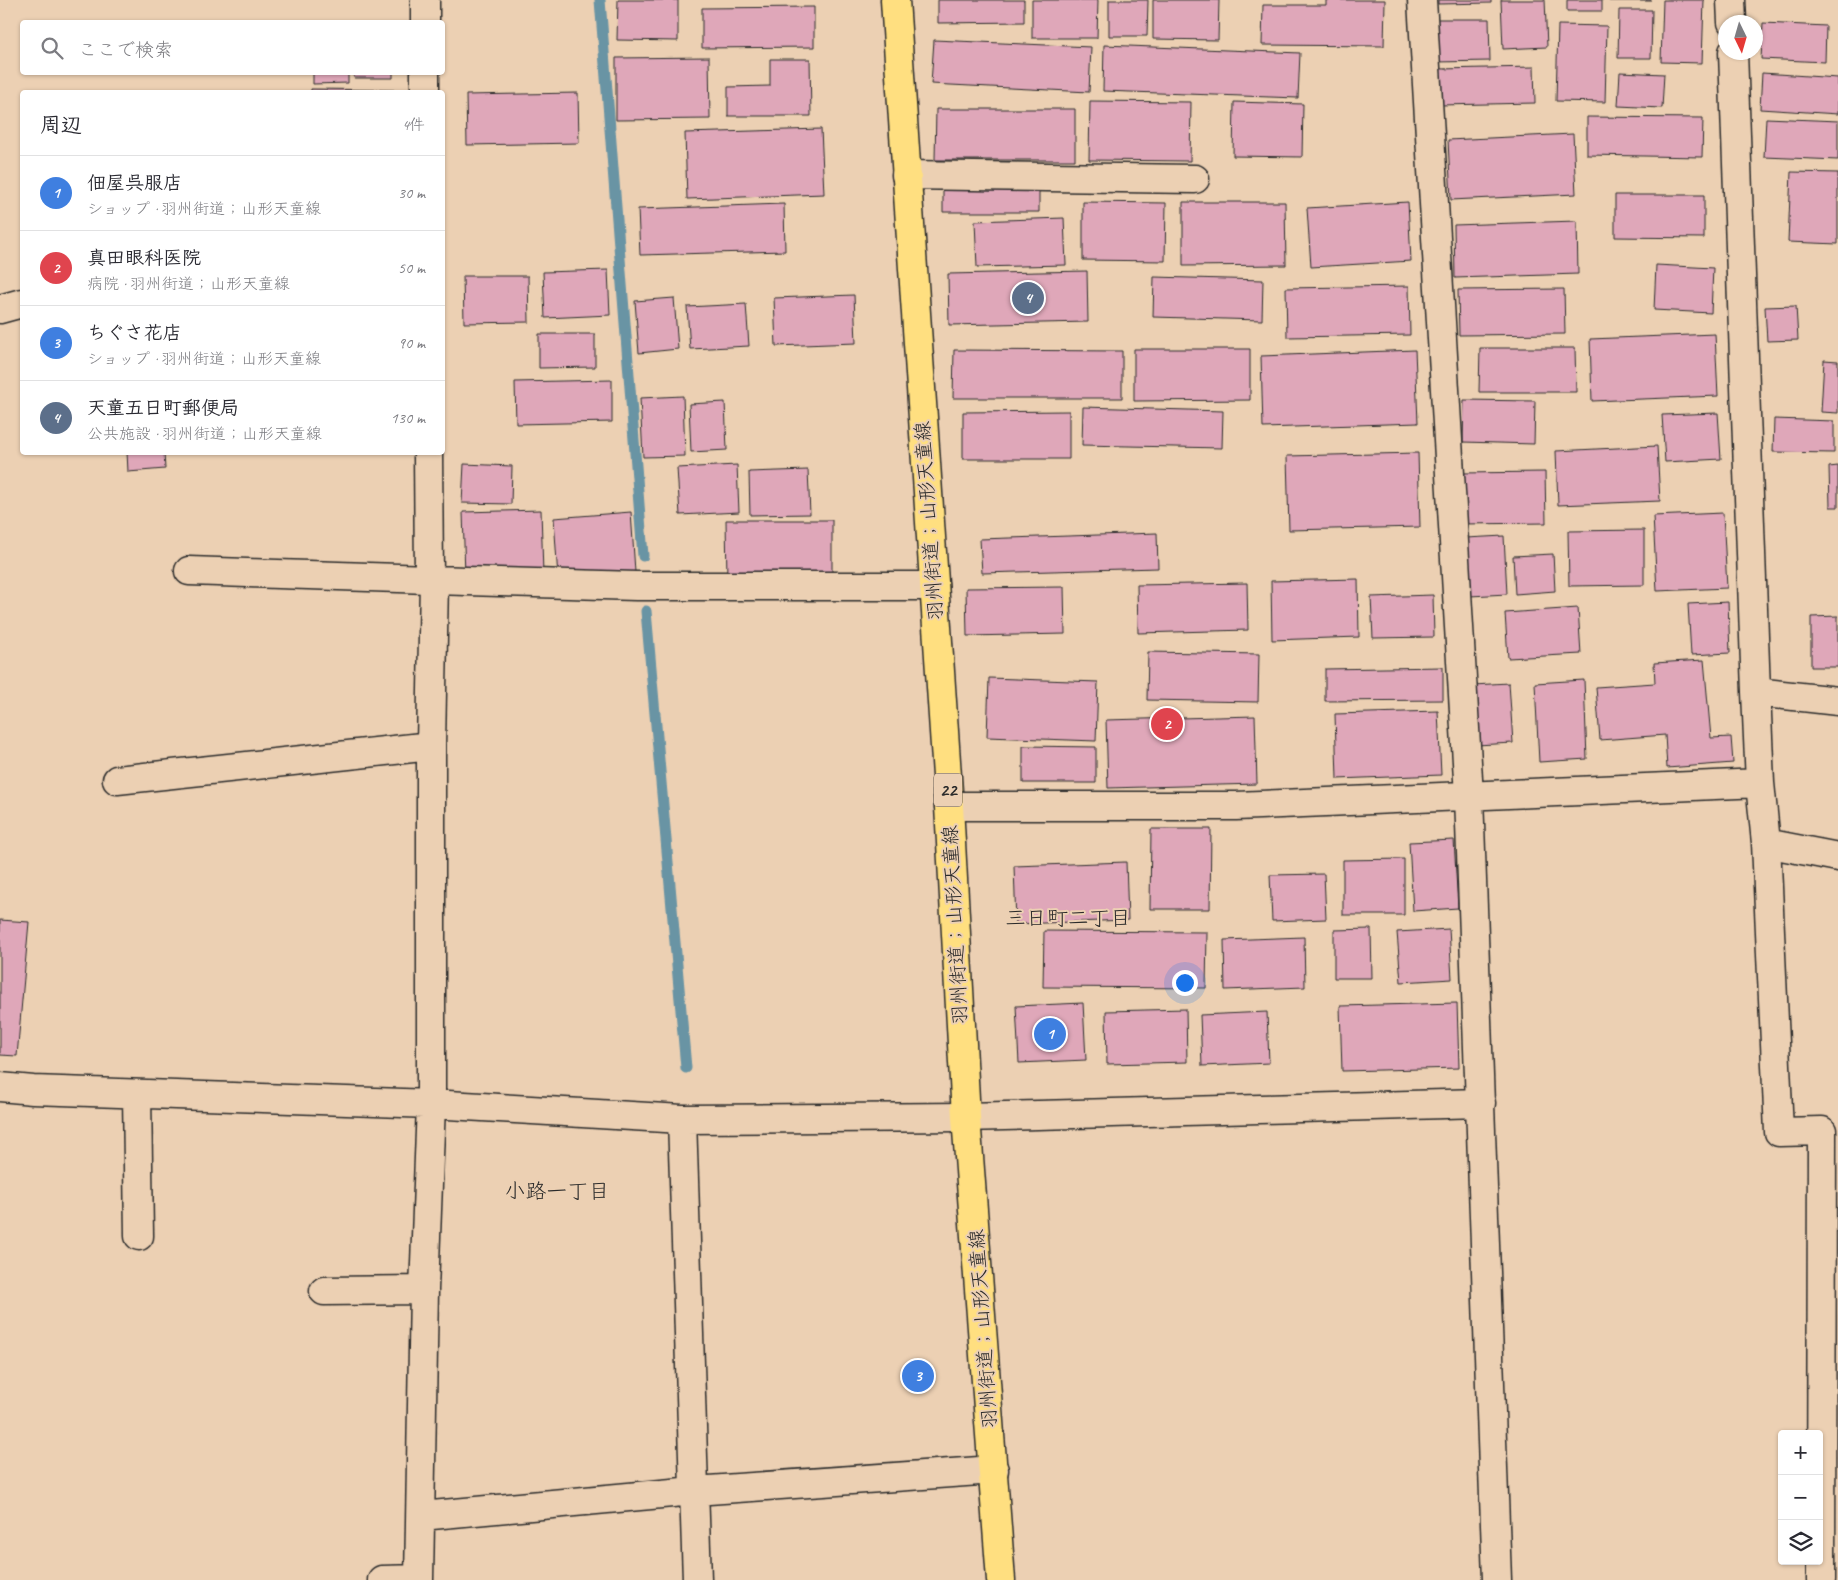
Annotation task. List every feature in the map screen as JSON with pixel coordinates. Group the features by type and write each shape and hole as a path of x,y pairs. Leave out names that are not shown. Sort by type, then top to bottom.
{"main road":[{"name":"羽州街道；山形天童線","path":"895,0 949,806 966,1117 994,1470 1000,1580"}],"street":[{"path":"425,0 425,20"},
{"path":"1422,0 1469,796 1497,1580"},
{"path":"1731,0 1732,15"},
{"path":"1733,60 1756,692 1760,783 1766,843 1779,1132 1830,1131 1830,1439 1821,1580"},
{"path":"425,75 425,90"},
{"path":"906,175 1195,179"},
{"path":"0,309 20,304"},
{"path":"382,1580 419,1580 424,1290 430,1104 432,580 428,455"},
{"path":"189,571 636,586 934,586"},
{"path":"1756,692 1838,701"},
{"path":"117,780 431,746"},
{"path":"949,806 1236,806 1760,783"},
{"path":"1766,843 1838,857"},
{"path":"0,1086 33,1090 430,1104 682,1118 966,1117 1481,1103"},
{"path":"137,1094 139,1236"},
{"path":"682,1118 697,1580"},
{"path":"324,1291 424,1290"},
{"path":"421,1516 694,1491 994,1470"}],"building":[{"path":"618,0 678,0 678,41 617,40"},
{"path":"938,0 1024,0 1024,22 938,23"},
{"path":"1032,0 1098,0 1097,38 1032,38"},
{"path":"1109,0 1148,0 1147,36 1109,36"},
{"path":"1153,0 1219,0 1218,40 1153,39"},
{"path":"1326,0 1385,0 1384,46 1262,45 1263,5 1326,5"},
{"path":"1438,0 1491,0 1491,3 1438,4"},
{"path":"1501,0 1545,0 1547,47 1503,49"},
{"path":"1567,0 1602,0 1602,11 1567,11"},
{"path":"1651,0 1651,1 1609,1"},
{"path":"1663,0 1704,0 1702,63 1661,62"},
{"path":"814,7 814,47 702,48 702,8"},
{"path":"1619,10 1652,10 1651,58 1618,58"},
{"path":"1436,19 1489,19 1490,61 1436,62"},
{"path":"1763,23 1826,26 1825,62 1763,59"},
{"path":"1558,25 1607,26 1605,102 1556,101"},
{"path":"934,40 1091,47 1089,92 931,84"},
{"path":"1104,45 1300,53 1298,98 1103,91"},
{"path":"709,57 710,119 616,120 616,58"},
{"path":"770,59 810,59 811,116 728,116 728,87 770,86"},
{"path":"1534,67 1535,103 1440,105 1440,69"},
{"path":"1620,72 1664,74 1662,108 1618,106"},
{"path":"1762,73 1838,78 1838,114 1760,109"},
{"path":"313,75 348,75 348,83 313,84"},
{"path":"354,75 393,75 393,78 354,78"},
{"path":"311,89 394,90 311,90"},
{"path":"578,93 579,143 467,145 466,95"},
{"path":"1090,101 1191,102 1190,161 1089,160"},
{"path":"1234,102 1303,104 1302,157 1233,156"},
{"path":"936,109 1075,109 1075,160 935,160"},
{"path":"1587,117 1703,118 1702,157 1587,155"},
{"path":"1766,118 1838,121 1838,160 1764,157"},
{"path":"821,129 824,194 687,199 685,133"},
{"path":"1573,134 1576,194 1451,200 1448,140"},
{"path":"1791,172 1838,173 1838,244 1788,242"},
{"path":"943,185 1039,185 1039,212 943,212"},
{"path":"1615,195 1704,195 1704,238 1615,237"},
{"path":"1083,202 1166,203 1165,261 1083,260"},
{"path":"1183,202 1285,202 1286,265 1183,266"},
{"path":"1408,202 1411,261 1311,267 1307,208"},
{"path":"784,204 785,251 640,255 638,209"},
{"path":"1064,218 1066,265 977,267 975,221"},
{"path":"1577,221 1578,274 1455,278 1454,225"},
{"path":"1656,265 1713,268 1711,313 1654,310"},
{"path":"608,270 610,315 545,318 543,272"},
{"path":"1087,271 1088,322 949,325 948,274"},
{"path":"463,276 528,276 529,322 464,323"},
{"path":"1154,277 1263,280 1262,320 1153,317"},
{"path":"1409,286 1410,335 1287,337 1286,288"},
{"path":"1564,289 1565,334 1459,335 1458,290"},
{"path":"854,295 856,343 776,346 774,298"},
{"path":"674,298 678,349 639,353 635,301"},
{"path":"746,304 749,346 690,349 687,307"},
{"path":"1796,306 1798,340 1767,341 1765,307"},
{"path":"539,334 595,334 595,367 539,368"},
{"path":"1715,334 1718,396 1592,401 1590,339"},
{"path":"1480,348 1575,348 1576,392 1479,392"},
{"path":"1134,349 1250,349 1250,400 1134,401"},
{"path":"954,350 1122,351 1122,398 953,398"},
{"path":"1415,350 1418,423 1263,428 1261,356"},
{"path":"1824,360 1838,361 1838,413 1821,412"},
{"path":"612,380 612,422 516,424 515,382"},
{"path":"683,396 685,456 643,457 640,398"},
{"path":"1464,400 1535,401 1534,444 1463,442"},
{"path":"725,402 727,450 691,452 689,404"},
{"path":"1083,407 1223,411 1222,448 1082,445"},
{"path":"1069,411 1069,459 963,459 963,412"},
{"path":"1718,413 1721,459 1665,462 1662,415"},
{"path":"1774,419 1834,421 1834,453 1773,452"},
{"path":"1657,446 1660,501 1558,505 1556,451"},
{"path":"1418,453 1420,527 1289,530 1287,456"},
{"path":"127,455 164,455 165,469 128,472"},
{"path":"464,464 512,466 511,504 462,503"},
{"path":"737,465 739,512 680,515 677,468"},
{"path":"1838,466 1838,507 1830,507 1829,467"},
{"path":"808,470 810,514 750,515 749,472"},
{"path":"1545,472 1546,523 1462,524 1462,473"},
{"path":"541,510 543,574 465,576 463,512"},
{"path":"631,512 635,572 558,578 554,518"},
{"path":"1723,513 1727,588 1657,591 1653,516"},
{"path":"726,520 832,520 832,577 727,578"},
{"path":"1644,530 1644,585 1569,586 1568,531"},
{"path":"1157,533 1158,568 982,573 980,539"},
{"path":"1504,536 1507,594 1470,596 1466,538"},
{"path":"1553,554 1555,591 1515,594 1513,556"},
{"path":"1358,579 1359,637 1272,640 1271,581"},
{"path":"1247,583 1248,630 1138,633 1137,585"},
{"path":"1064,587 1065,634 967,636 966,588"},
{"path":"1433,595 1434,637 1373,638 1371,597"},
{"path":"1728,602 1730,653 1691,655 1688,604"},
{"path":"1578,608 1581,654 1508,658 1505,613"},
{"path":"1838,616 1838,667 1811,667 1811,617"},
{"path":"1148,652 1259,654 1258,702 1147,700"},
{"path":"1704,660 1711,738 1731,737 1733,763 1667,768 1665,735 1600,740 1596,687 1655,683 1654,663"},
{"path":"1443,667 1443,700 1325,701 1325,669"},
{"path":"989,678 1098,682 1096,741 987,737"},
{"path":"1584,680 1587,759 1539,762 1535,683"},
{"path":"1509,683 1513,743 1476,745 1473,685"},
{"path":"1438,711 1441,775 1337,779 1335,714"},
{"path":"1255,716 1257,784 1108,788 1106,720"},
{"path":"1023,746 1096,747 1096,783 1023,783"},
{"path":"1151,829 1211,829 1210,909 1150,909"},
{"path":"1454,840 1458,908 1413,911 1409,842"},
{"path":"1404,859 1404,915 1343,915 1343,860"},
{"path":"1126,862 1128,920 1016,924 1014,866"},
{"path":"1324,874 1326,919 1272,921 1270,875"},
{"path":"0,920 29,922 17,1056 0,1055"},
{"path":"1371,929 1372,978 1334,978 1334,930"},
{"path":"1449,929 1452,979 1401,982 1397,932"},
{"path":"1044,931 1207,932 1206,988 1043,987"},
{"path":"1304,937 1305,987 1225,990 1224,940"},
{"path":"1083,1003 1086,1060 1019,1063 1016,1006"},
{"path":"1457,1003 1459,1068 1342,1071 1340,1006"},
{"path":"1186,1009 1187,1062 1107,1064 1106,1011"},
{"path":"1267,1012 1269,1063 1202,1066 1200,1015"}],"waterway":[{"path":"600,0 643,556"},
{"path":"646,611 686,1068"}],"place":[{"name":"天童五日町郵便局","path":"1028,298"},
{"name":"真田眼科医院","path":"1167,724"},
{"name":"佃屋呉服店","path":"1050,1034"},
{"name":"ちぐさ花店","path":"918,1376"}],"district":[{"name":"三日町二丁目","path":"1068,918"},
{"name":"小路一丁目","path":"557,1191"}]}
